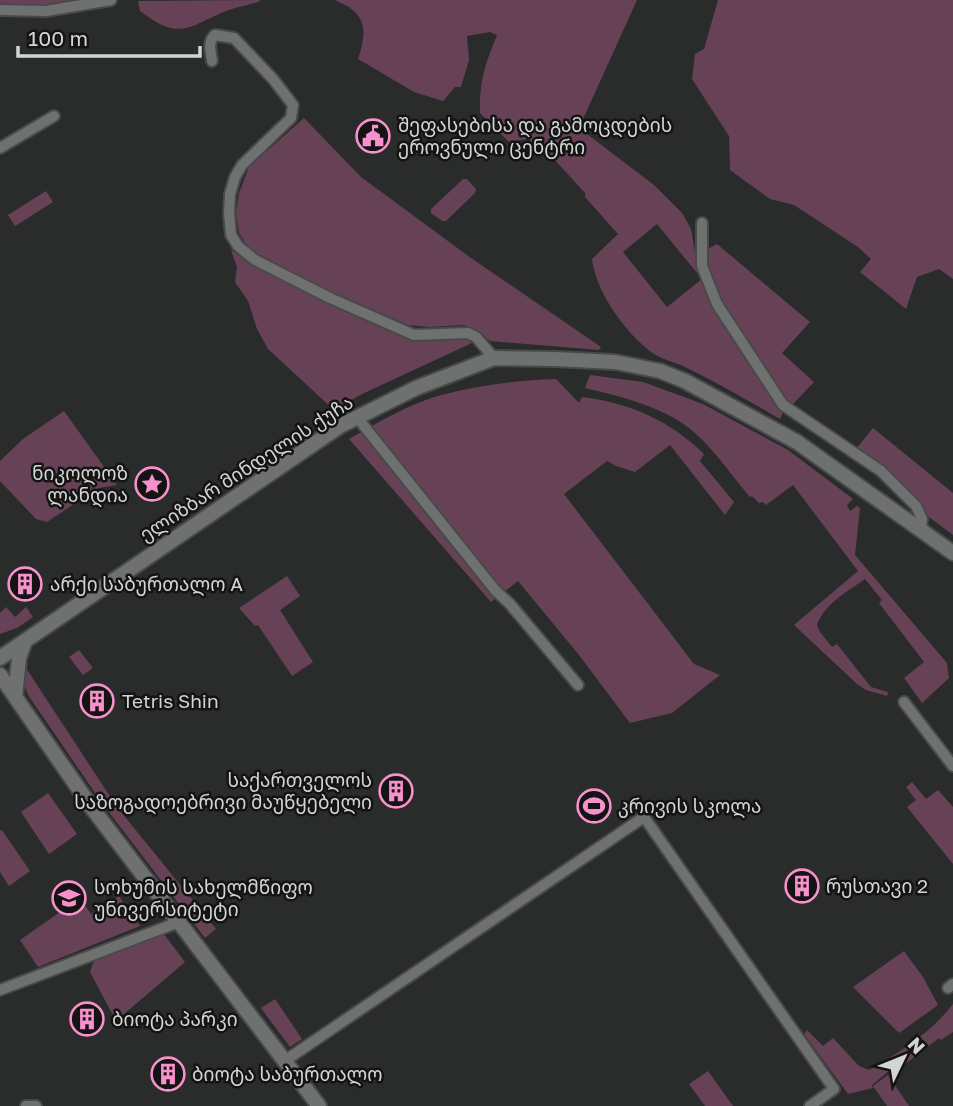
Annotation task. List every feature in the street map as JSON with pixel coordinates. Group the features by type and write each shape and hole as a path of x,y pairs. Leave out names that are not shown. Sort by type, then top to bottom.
{"street":[{"path":"0,10 46,11 111,0"},
{"path":"212,61 212,38 215,35 234,37 293,105 291,118 242,165 236,177 230,194 229,213 231,234 238,246 255,260 330,299 414,334 468,333 476,337 494,358"},
{"path":"0,148 54,116"},
{"path":"702,223 702,266 717,304 783,405 881,471 916,506 922,519 921,530"},
{"name":"ელიზბარ მინდელის ქუჩა","path":"0,658 356,416 416,388 494,358 615,362 660,371 685,381 797,442 953,553"},
{"path":"356,416 495,590 578,685"},
{"path":"15,697 19,658 25,640"},
{"name":"ელიზბარ მინდელის ქუჩა","path":"0,644 25,640"},
{"path":"0,675 74,783 319,1106"},
{"path":"904,702 953,766"},
{"path":"286,1060 644,817 834,1089 826,1101 810,1106"},
{"path":"0,990 179,922"},
{"path":"26,1106 36,1106"}],"shaded area":[{"path":"0,0 92,0 16,8 0,7"},
{"path":"261,0 220,13 188,28 178,29 155,21 140,11 138,1"},
{"path":"335,0 637,0 579,128 654,185 682,213 691,229 698,269 714,306 783,412 780,419 697,373 655,354 631,333 613,310 599,284 592,259 618,234 553,158 528,139 509,142 480,113 484,73 497,35 490,32 467,36 469,60 461,87 455,87 443,101 414,92 358,59 363,38 360,19 356,13","holes":["657,224 702,279 667,307 623,252"]},
{"path":"718,0 953,0 953,279 939,269 917,277 906,309 860,272 871,259 858,247 794,205 770,199 730,170 729,136 692,79 695,54 704,49"},
{"path":"304,118 361,177 471,258 601,347 599,350 490,341 475,329 464,325 409,325 332,293 249,249 239,233 236,212 239,193 249,167"},
{"path":"463,179 467,179 476,189 475,193 446,221 442,221 431,213 431,209"},
{"path":"46,191 53,202 15,226 8,215"},
{"path":"717,244 810,322 782,353 814,382 791,406 719,302 705,265 708,249"},
{"path":"231,250 306,292 414,341 454,337 465,338 472,343 362,394 334,410 268,349 257,329 248,301 235,282 237,267"},
{"path":"590,375 643,382 703,404 788,450 853,499 847,505 850,511 857,506 860,508 855,555 947,663 949,678 922,703 904,678 924,662 879,603 882,600 865,579 831,604 817,625 832,647 837,644 871,687 888,692 887,696 866,690 857,684 794,625 858,571 793,485 766,505 759,503 750,497 715,454 685,425 642,404 585,388"},
{"path":"556,379 579,403 582,397 616,404 648,415 677,432 704,454 700,461 734,502 725,515 670,445 635,472 607,461 564,494 694,664 720,675 672,713 630,723 518,581 491,602 349,439 404,409 438,396 496,384"},
{"path":"64,411 117,485 98,488 47,522 36,519 0,481 0,461 23,439"},
{"path":"873,428 953,493 953,535 929,517 916,498 856,449"},
{"path":"287,576 300,596 280,610 313,662 292,676 258,625 255,626 239,608"},
{"path":"6,607 15,617 26,607 33,617 17,628 0,634 0,613"},
{"path":"79,650 93,668 83,675 69,657"},
{"path":"24,665 117,807 216,929 205,938 102,803 28,695 23,681"},
{"path":"912,782 926,799 938,790 953,807 953,864 907,807 916,800 906,787"},
{"path":"48,793 77,834 49,854 21,812"},
{"path":"2,830 30,871 9,886 0,872"},
{"path":"119,896 140,926 38,967 20,940 80,898 91,914"},
{"path":"163,933 185,962 116,1021 90,972 94,960"},
{"path":"904,951 923,977 938,1005 899,1033 853,987"},
{"path":"275,999 302,1039 290,1047 261,1008"},
{"path":"953,1004 953,1032 941,1040 939,1038 891,1075 889,1071 872,1085 873,1088 848,1094 804,1034 807,1030 823,1046 833,1038 859,1066 869,1070 925,1033"},
{"path":"708,1071 733,1106 705,1106 689,1084"},
{"path":"888,1075 909,1106 887,1106 873,1086"}],"place":[{"name":"შეფასებისა და გამოცდების ეროვნული ცენტრი","path":"373,136"},
{"name":"ნიკოლოზ ლანდია","path":"152,484"},
{"name":"არქი საბურთალო A","path":"25,584"},
{"name":"Tetris Shin","path":"97,701"},
{"name":"საქართველოს საზოგადოებრივი მაუწყებელი","path":"396,791"},
{"name":"კრივის სკოლა","path":"594,806"},
{"name":"რუსთავი 2","path":"802,886"},
{"name":"სოხუმის სახელმწიფო უნივერსიტეტი","path":"69,898"},
{"name":"ბიოტა პარკი","path":"87,1019"},
{"name":"ბიოტა საბურთალო","path":"168,1074"}]}
